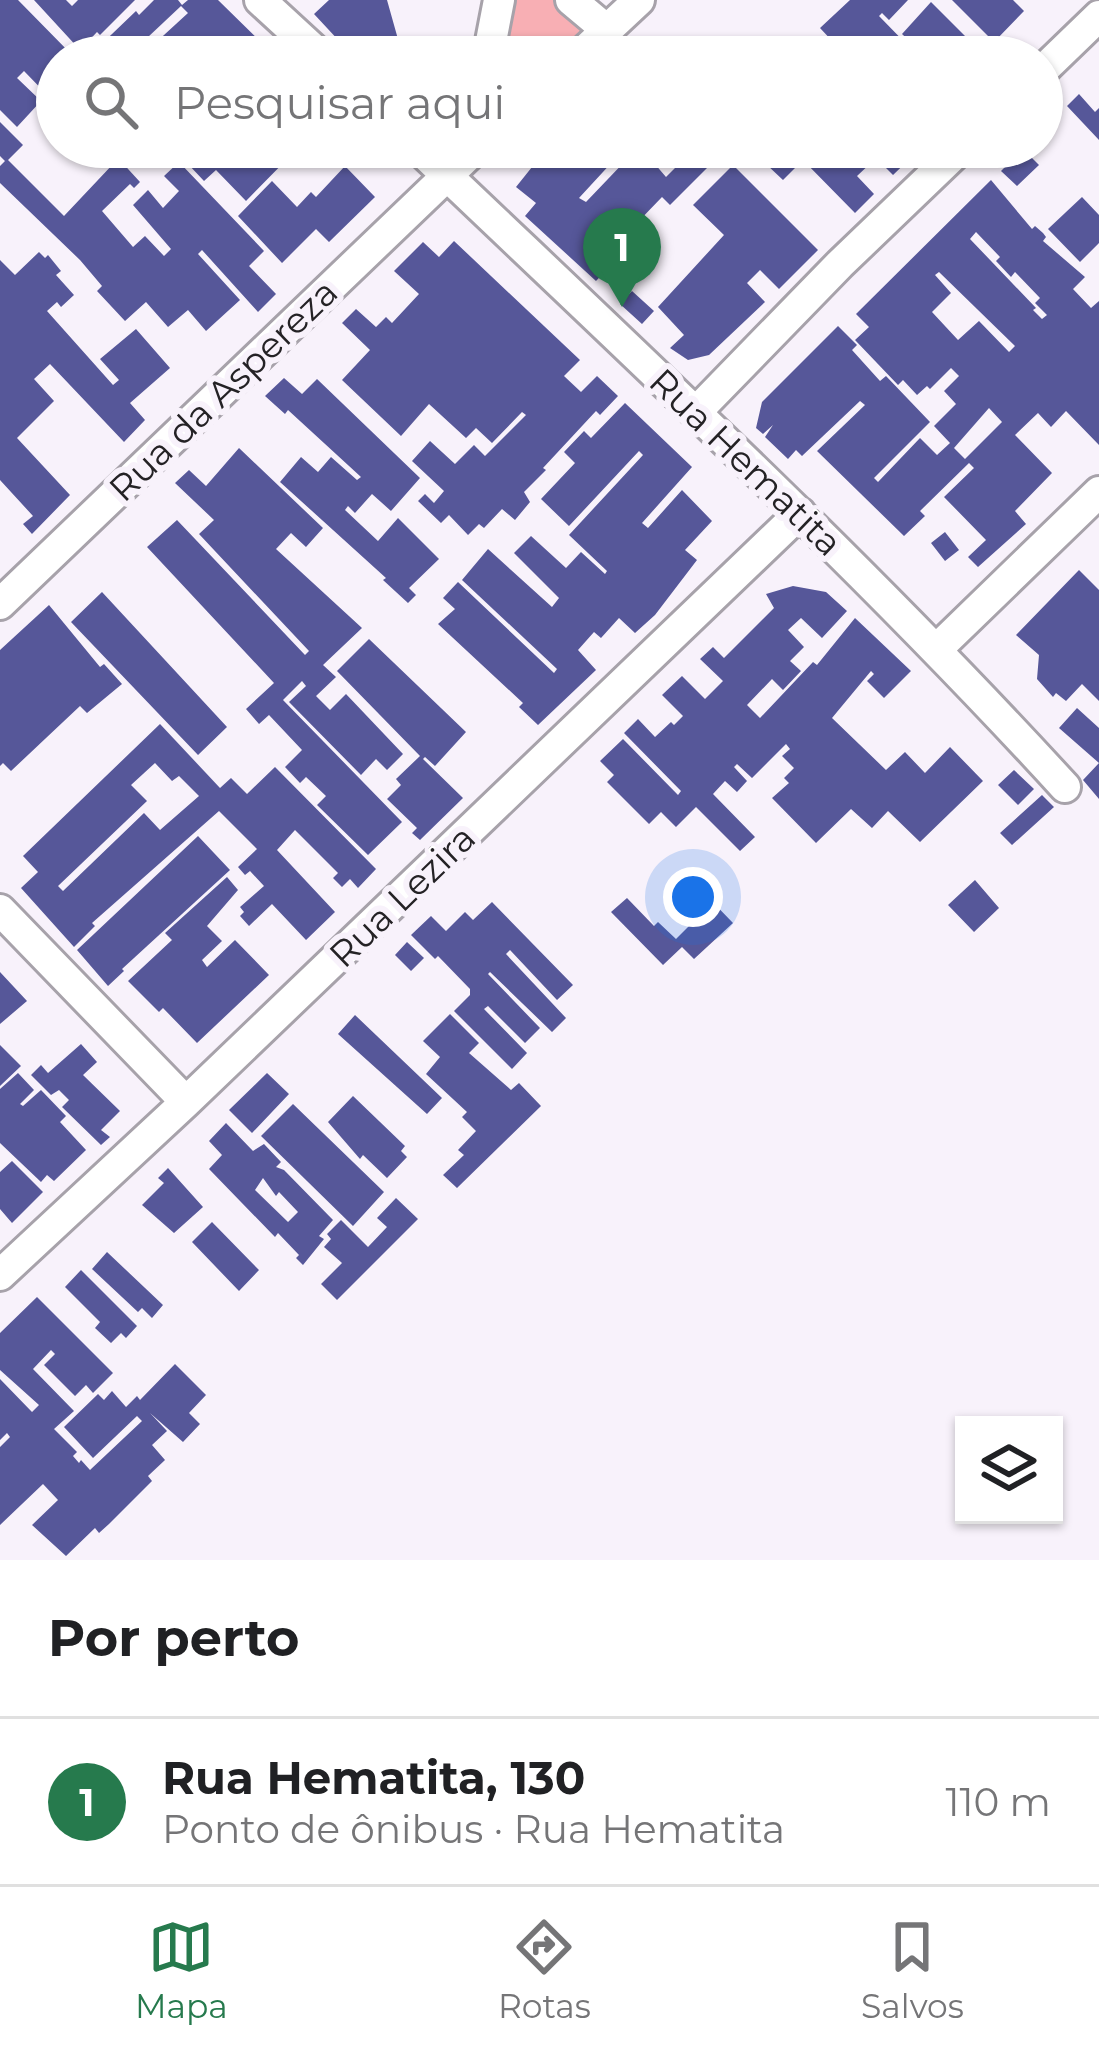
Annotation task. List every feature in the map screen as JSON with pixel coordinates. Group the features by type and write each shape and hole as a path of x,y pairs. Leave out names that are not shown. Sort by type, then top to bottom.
{"street":[{"path":"260,0 299,36"},
{"path":"492,36 499,0"},
{"path":"571,0 608,31"},
{"path":"602,36 639,0"},
{"path":"1063,51 1099,16"},
{"name":"Rua Hematita","path":"439,168 697,411 937,649 1065,787"},
{"name":"Rua da Aspereza","path":"0,604 454,168"},
{"path":"697,411 940,168"},
{"path":"937,649 1099,492"},
{"name":"Rua Lezira","path":"0,1275 800,513"},
{"path":"0,910 186,1102"}],"shaded area":[{"path":"500,0 571,0 608,31 602,36 494,36"}],"building":[{"path":"0,0 18,0 53,36 36,36 36,83 24,71 17,78 36,96 36,106 17,127 0,110"},
{"path":"34,0 66,0 72,6 78,0 135,0 100,35 67,36"},
{"path":"154,0 178,0 182,5 188,0 218,0 255,36 163,36 188,13 181,6 149,36 110,36 136,11 139,15"},
{"path":"329,0 387,0 397,36 334,36 314,14"},
{"path":"850,0 908,0 889,20 882,13 879,16 899,36 827,36 820,28"},
{"path":"952,0 1013,0 1024,11 1000,36 988,36"},
{"path":"931,2 965,36 904,36"},
{"path":"1079,94 1095,112 1099,108 1099,140 1067,106"},
{"path":"0,122 23,145 8,160 64,216 109,168 127,168 140,182 134,188 130,184 102,211 133,247 145,236 164,256 171,249 133,205 148,190 163,208 179,191 164,176 173,168 185,168 264,251 249,266 276,294 258,312 202,250 198,254 240,300 206,331 188,310 168,327 146,302 125,321 97,291 102,286 80,260 0,183 0,166 5,161 0,156"},
{"path":"192,168 278,168 246,201 216,170 204,181"},
{"path":"347,168 375,197 329,242 316,229 282,263 238,216 272,181 297,207 311,192 316,197"},
{"path":"531,168 607,168 579,198 586,202 618,168 658,168 666,177 675,168 707,168 670,205 662,197 635,225 643,232 596,281 525,216 536,203 516,187"},
{"path":"730,168 736,168 818,250 779,289 760,270 747,283 765,302 709,355 688,360 670,348 684,335 658,307 724,235 693,205"},
{"path":"770,168 795,168 783,180"},
{"path":"811,168 866,168 857,176 874,194 855,213"},
{"path":"1004,168 1036,168 1017,186 1001,171"},
{"path":"991,180 1032,229 1035,226 1043,233 1043,241 1085,277 1073,289 1091,308 1099,301 1099,445 1066,411 1051,427 1038,413 1015,435 1052,473 1015,511 1026,524 978,567 968,557 986,540 944,497 974,468 969,463 920,511 925,516 904,536 817,451 865,405 860,401 802,456 796,450 788,459 765,437 773,425 763,434 756,428 762,402 838,326 880,381 886,376 930,422 874,478 878,482 920,438 937,455 950,443 934,426 956,404 944,391 959,376 951,368 917,395 903,380 898,385 855,340 869,327 856,314","holes":["976,232 1011,277 1015,272 1040,298 1035,303 1047,315 1042,319 970,239","939,272 1015,346 1009,352 979,321 958,340 932,312 951,293 935,275","989,408 1002,422 965,459 954,448"]},
{"path":"1082,197 1099,215 1099,243 1080,262 1048,229"},
{"path":"454,241 580,360 564,376 581,392 597,376 618,396 600,415 596,411 543,468 546,470 524,492 530,502 515,520 502,509 484,528 479,524 468,535 449,515 441,523 418,501 425,494 434,503 444,491 412,461 430,441 455,464 474,445 485,456 526,415 522,412 492,443 476,428 466,438 429,404 401,436 342,380 370,350 342,323 356,309 376,327 386,317 392,323 419,294 394,271 423,242 439,257"},
{"path":"39,252 45,258 48,255 61,271 56,275 74,295 61,307 57,302 47,311 113,385 119,380 100,359 136,329 170,368 130,403 145,420 124,442 50,364 34,379 54,401 17,438 70,495 32,534 23,524 33,516 0,480 0,260 15,275"},
{"path":"632,291 654,311 642,324 620,304"},
{"path":"284,378 302,394 317,379 420,478 391,511 372,494 355,513 348,506 345,510 378,541 398,518 439,559 409,588 416,595 408,603 280,482 301,457 318,472 331,457 357,480 361,477 288,410 285,414 265,396"},
{"path":"625,403 692,467 642,523 648,528 682,490 712,521 685,550 697,560 655,615 635,633 619,618 601,638 594,632 578,650 596,670 538,725 519,707 523,703 438,624 455,609 443,598 458,582 554,673 557,669 462,580 488,549 552,607 559,598 514,553 531,536 566,568 581,552 605,574 569,535 643,455 639,451 569,526 541,499 575,463 564,452 584,431 591,438"},
{"path":"239,448 323,528 306,547 291,533 276,549 362,628 323,665 336,677 316,696 330,710 346,694 403,754 387,770 376,759 361,775 289,702 306,686 302,681 283,700 402,822 368,855 317,805 326,796 306,777 300,783 285,767 302,750 269,715 259,724 246,709 274,683 147,547 177,520 305,655 309,651 199,534 214,520 175,483 189,470 206,486"},
{"path":"945,532 959,550 945,561 931,543"},
{"path":"1079,570 1099,590 1099,701 1082,684 1066,701 1056,693 1053,697 1037,679 1039,655 1016,635"},
{"path":"793,586 826,592 847,611 822,638 801,618 788,630 804,647 790,661 801,671 783,690 772,679 747,705 760,718 813,662 817,665 855,618 911,671 884,698 867,681 874,674 871,671 832,718 886,770 905,752 925,773 950,747 983,781 920,842 888,811 872,828 851,809 816,843 772,798 789,783 784,778 794,768 782,756 790,749 786,744 752,778 737,764 734,767 747,781 737,792 725,781 713,794 755,837 740,851 696,807 676,827 661,812 649,824 607,782 614,775 600,761 623,739 678,795 681,791 624,733 638,719 655,737 671,722 674,725 683,716 662,695 682,676 705,699 723,681 700,659 713,647 724,658 774,608 766,594"},
{"path":"102,592 227,727 198,755 71,622"},
{"path":"49,605 100,667 104,664 122,684 87,713 80,706 11,771 3,763 0,766 0,650"},
{"path":"369,639 466,732 435,766 423,759 463,798 420,840 412,833 417,828 387,799 401,785 396,779 420,756 337,671"},
{"path":"1077,708 1099,728 1099,763 1059,728"},
{"path":"160,724 220,788 231,778 247,794 275,767 376,869 358,888 350,879 342,887 333,878 338,873 295,830 277,850 335,912 306,940 272,904 249,926 240,916 244,912 240,907 264,886 250,871 245,875 238,867 257,849 219,811 92,923 95,926 74,947 21,888 38,872 23,856","holes":["155,763 172,781 179,776 199,796 160,830 144,813 63,891 58,886 147,801 131,785"]},
{"path":"1099,763 1099,799 1083,780"},
{"path":"1014,770 1034,789 1018,805 998,785"},
{"path":"1042,795 1054,807 1012,845 1000,833"},
{"path":"198,836 230,870 108,986 77,950"},
{"path":"227,877 238,890 207,926 222,941 202,960 207,967 235,940 269,975 197,1043 128,981 172,940 165,933"},
{"path":"975,880 999,908 974,932 948,905"},
{"path":"703,892 733,923 694,959 682,947 663,965 611,912 627,898 654,926 658,922 676,939 699,916 689,906"},
{"path":"492,902 573,985 557,1000 510,950 506,954 566,1018 552,1032 488,974 540,1028 525,1043 488,1006 484,1009 527,1053 512,1069 454,1011 470,989 411,935 431,916 446,931 465,912 473,920"},
{"path":"407,942 424,958 411,971 395,955"},
{"path":"0,972 27,1001 0,1024"},
{"path":"450,1014 479,1043 469,1053 511,1090 519,1083 541,1106 457,1188 443,1175 464,1155 458,1150 476,1131 462,1117 467,1112 426,1074 440,1057 423,1041"},
{"path":"355,1015 442,1098 427,1114 338,1034"},
{"path":"81,1044 97,1062 83,1075 120,1111 101,1130 110,1137 101,1145 62,1107 69,1100 59,1090 51,1095 31,1075 41,1065 48,1073"},
{"path":"0,1045 21,1066 0,1086"},
{"path":"18,1073 34,1090 20,1104 41,1090 66,1116 60,1122 86,1150 54,1181 47,1175 41,1182 0,1143 0,1089"},
{"path":"267,1073 289,1094 252,1133 229,1110"},
{"path":"353,1096 405,1146 401,1151 407,1157 387,1178 363,1155 360,1159 328,1122"},
{"path":"293,1104 384,1192 353,1226 261,1136"},
{"path":"226,1123 253,1151 264,1144 281,1162 276,1167 333,1220 303,1265 278,1233 275,1237 209,1169 222,1155 209,1141","holes":["263,1178 276,1196 279,1192 298,1212 288,1222 255,1190"]},
{"path":"12,1161 43,1192 12,1223 0,1209 0,1172"},
{"path":"168,1168 203,1207 174,1233 142,1205 164,1183 158,1178"},
{"path":"396,1198 418,1219 337,1300 321,1284 342,1263 324,1247 331,1239 327,1234 341,1220 368,1247 387,1227 377,1218"},
{"path":"212,1222 259,1270 239,1291 192,1242"},
{"path":"107,1252 163,1305 152,1318 142,1308 138,1312 92,1269"},
{"path":"81,1270 137,1326 126,1338 121,1333 111,1343 95,1328 100,1322 65,1287"},
{"path":"37,1297 113,1373 93,1393 86,1385 75,1396 44,1365 55,1354 51,1350 33,1369 74,1411 54,1429 77,1452 73,1456 79,1463 81,1460 90,1470 142,1421 137,1416 93,1458 64,1427 98,1394 104,1400 112,1391 126,1407 137,1396 140,1400 175,1364 206,1395 189,1413 200,1424 183,1442 150,1413 167,1431 152,1445 165,1460 148,1476 152,1481 109,1524 99,1533 95,1528 66,1556 32,1525 58,1500 43,1484 0,1525 0,1447 10,1437 7,1433 0,1440 0,1379 32,1412 39,1405 0,1370 0,1333"}],"place":[{"name":"Rua Hematita, 130","path":"622,307"}]}
